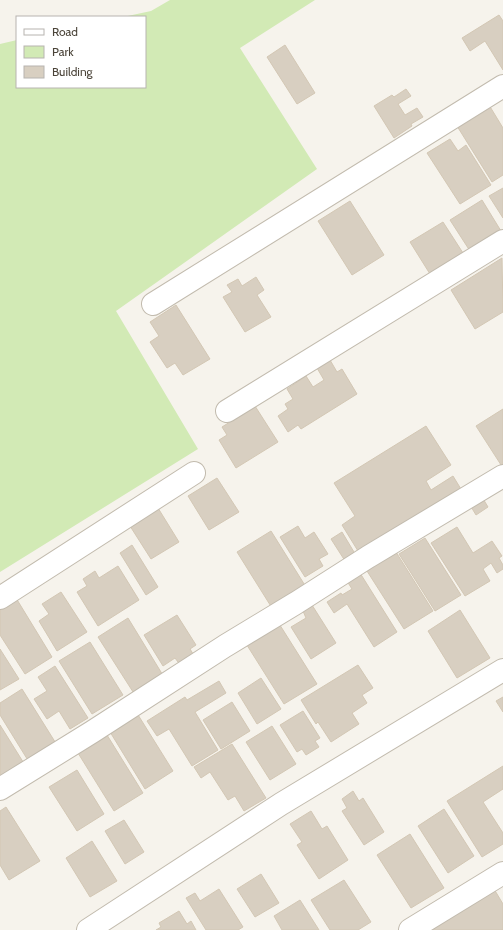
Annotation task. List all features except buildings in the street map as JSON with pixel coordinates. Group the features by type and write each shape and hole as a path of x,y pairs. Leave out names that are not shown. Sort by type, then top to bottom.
{"street":[{"path":"153,304 503,86"},
{"path":"227,411 503,241"},
{"path":"0,598 194,472"},
{"path":"0,789 368,557 503,476"},
{"path":"88,930 280,804 503,670"},
{"path":"410,930 503,873"}],"green space":[{"path":"170,0 315,0 240,48 317,169 116,311 198,449 0,572 0,44 16,40 16,88 146,88 146,16 128,16 151,11"}]}
